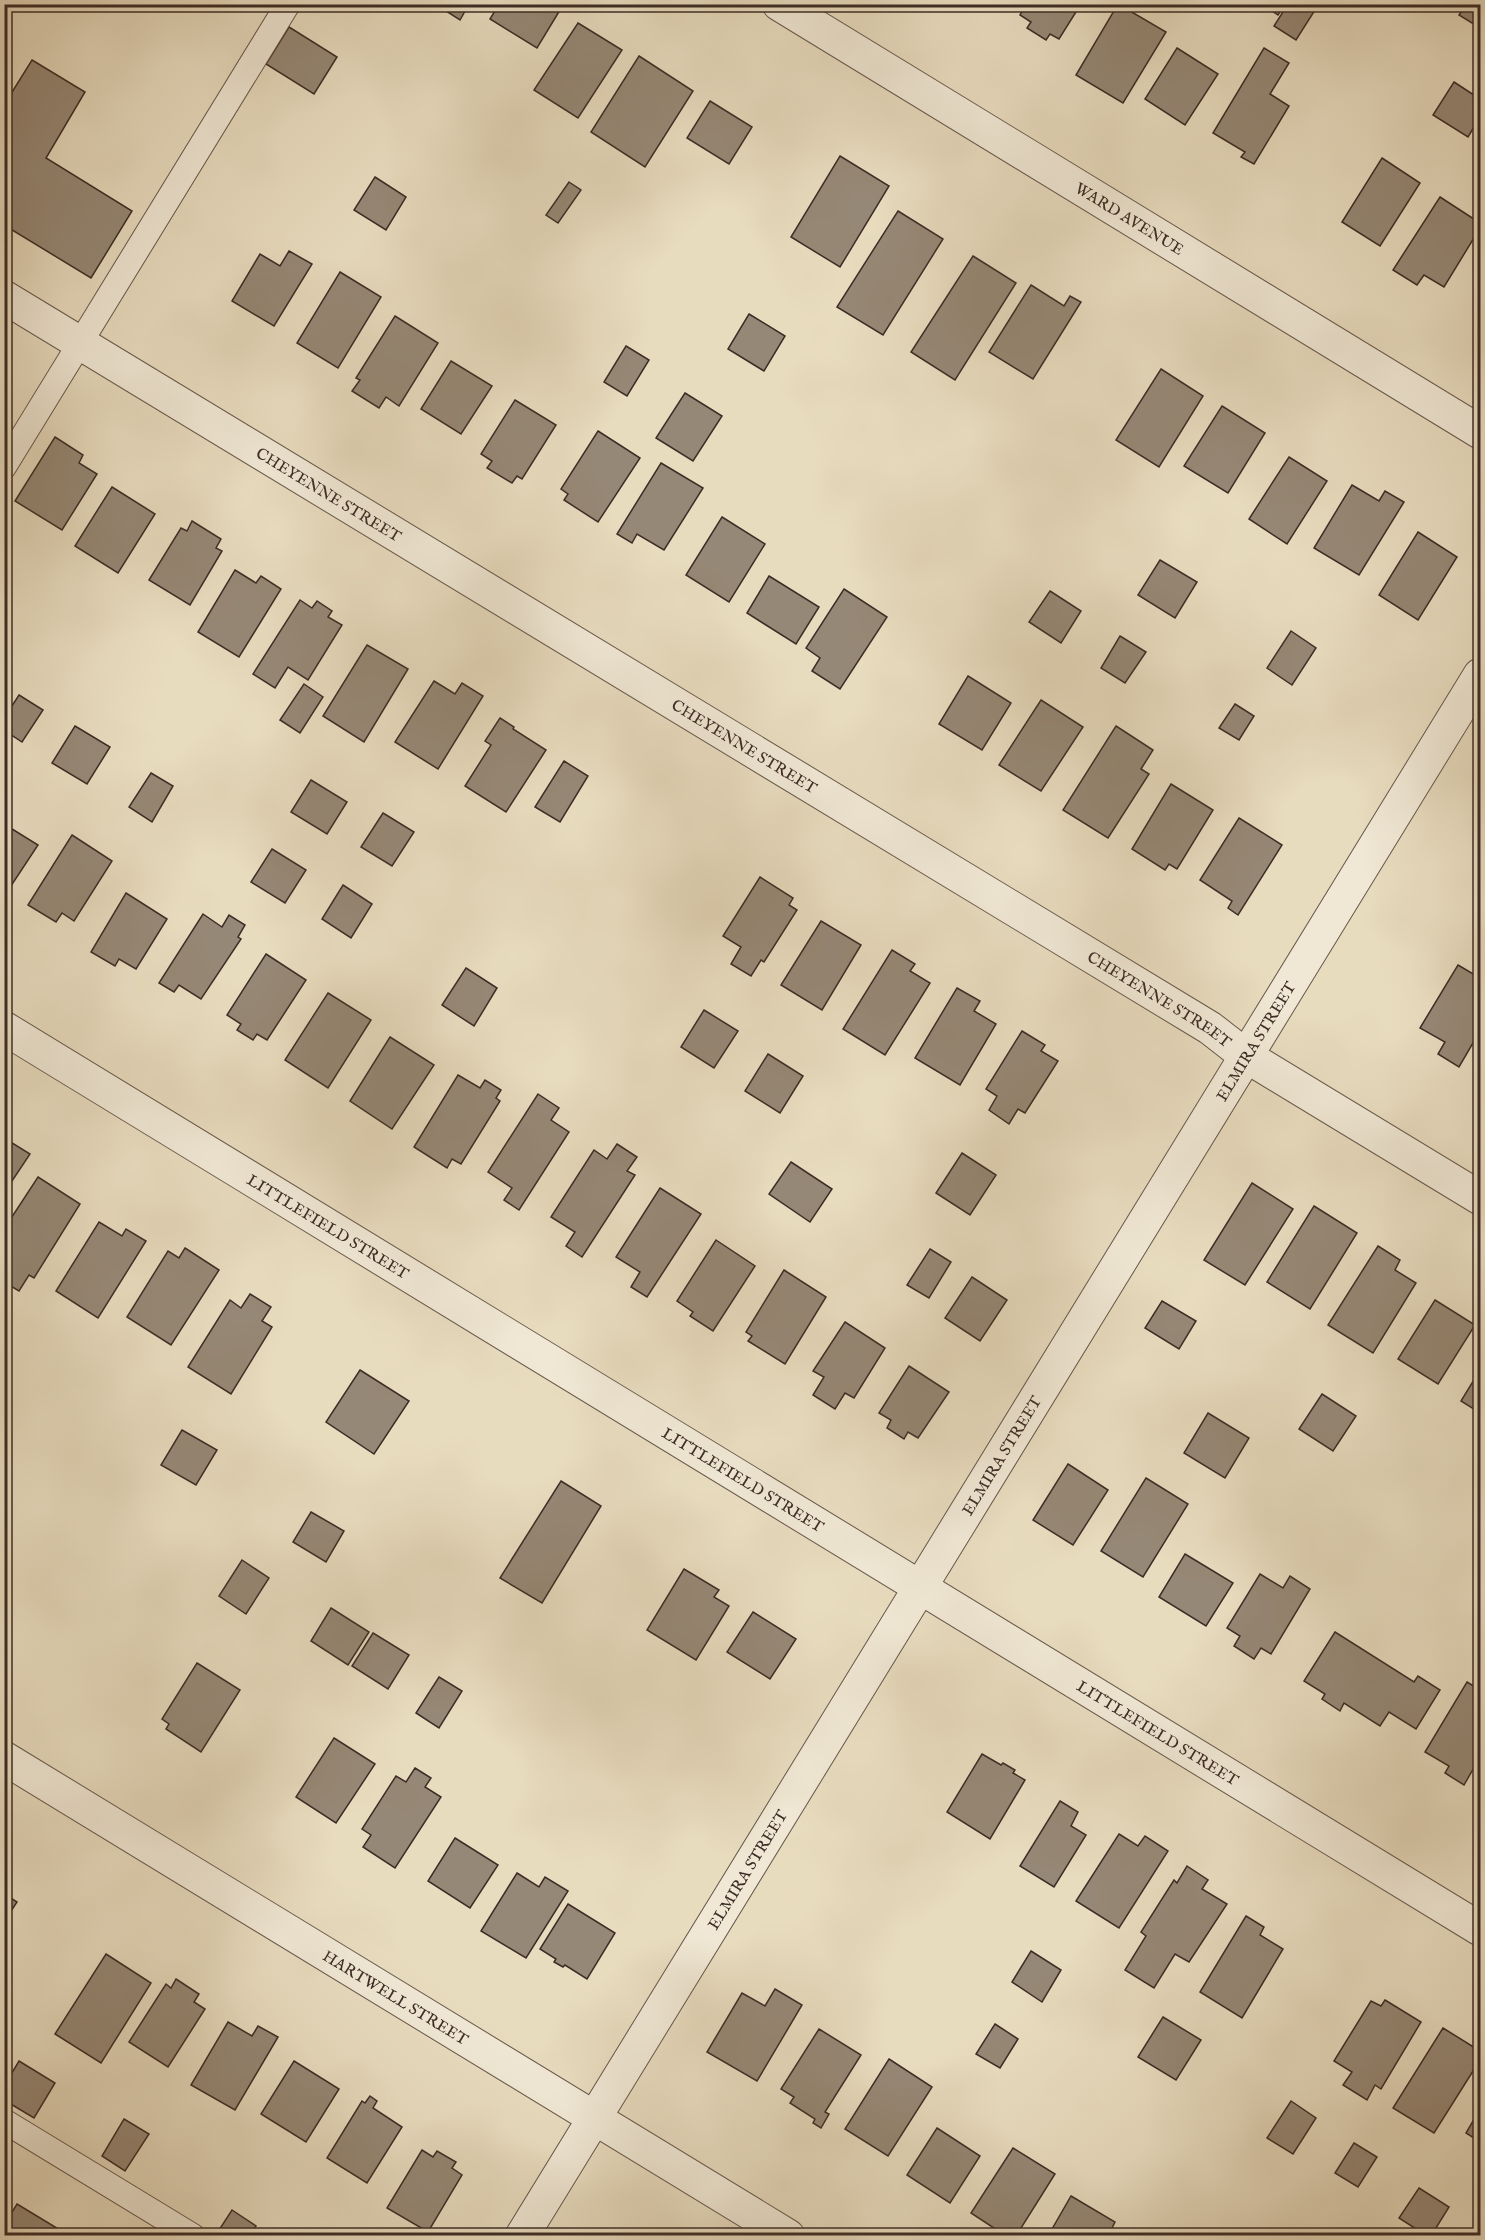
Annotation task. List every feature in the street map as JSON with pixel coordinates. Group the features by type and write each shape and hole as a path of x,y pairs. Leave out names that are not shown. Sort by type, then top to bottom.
{"street":[{"name":"WARD AVENUE","path":"779,4 1480,432"},
{"name":"CHEYENNE STREET","path":"4,297 1210,1028 1246,1056 1480,1198"},
{"name":"ELMIRA STREET","path":"522,2235 1480,675"},
{"name":"LITTLEFIELD STREET","path":"4,1028 1480,1929"},
{"name":"HARTWELL STREET","path":"4,1758 788,2235"}],"lane":[{"path":"4,467 288,4"},
{"path":"4,2121 193,2235"}],"building":[{"path":"435,4 469,4 460,20"},
{"path":"499,4 563,5 537,48 490,19"},
{"path":"1026,4 1081,4 1059,39 1050,34 1046,40 1027,28 1031,22 1020,15"},
{"path":"1118,4 1166,32 1123,103 1076,75"},
{"path":"1262,4 1285,4 1278,15"},
{"path":"1288,4 1305,4 1315,10 1296,40 1274,26"},
{"path":"1466,4 1480,4 1480,28 1459,15"},
{"path":"578,23 622,50 578,118 534,90"},
{"path":"289,27 337,57 314,94 266,64"},
{"path":"1177,48 1218,74 1185,125 1145,99"},
{"path":"1264,48 1289,63 1270,94 1289,106 1254,164 1241,157 1245,152 1213,133"},
{"path":"639,56 693,91 645,167 591,132"},
{"path":"32,60 85,92 46,158 132,211 91,278 4,225 4,105"},
{"path":"1454,82 1480,99 1480,117 1468,137 1433,115"},
{"path":"710,101 752,127 729,164 687,138"},
{"path":"840,156 889,186 840,267 791,237"},
{"path":"1382,158 1420,183 1380,246 1342,222"},
{"path":"375,177 406,197 386,230 354,210"},
{"path":"569,182 581,190 558,223 546,215"},
{"path":"1440,197 1480,223 1480,228 1444,287 1424,275 1417,285 1393,270"},
{"path":"898,211 943,239 883,335 837,307"},
{"path":"289,251 312,264 274,326 232,301 260,254 280,266"},
{"path":"973,256 1016,283 955,380 911,352"},
{"path":"340,272 381,297 338,368 297,343"},
{"path":"1031,285 1064,306 1070,296 1081,302 1033,379 989,352"},
{"path":"749,314 785,336 764,371 728,349"},
{"path":"395,316 438,343 399,406 386,397 379,408 352,391 360,380 356,378"},
{"path":"626,346 649,360 627,396 604,382"},
{"path":"451,361 492,386 461,434 421,409"},
{"path":"1161,369 1203,396 1159,467 1116,440"},
{"path":"685,393 722,416 693,461 656,438"},
{"path":"515,400 556,425 522,479 517,476 512,483 487,468 492,461 481,454"},
{"path":"1222,406 1265,433 1228,493 1184,466"},
{"path":"598,431 640,458 598,522 564,500 568,494 561,489"},
{"path":"55,437 83,455 79,463 97,474 62,530 15,501"},
{"path":"1289,457 1327,481 1287,544 1249,519"},
{"path":"661,463 703,488 664,550 637,534 632,543 617,534"},
{"path":"1352,485 1379,501 1385,491 1404,502 1359,575 1314,548"},
{"path":"112,487 155,514 118,573 75,546"},
{"path":"722,517 765,544 729,602 686,575"},
{"path":"192,521 221,539 216,548 222,551 190,605 149,580 181,528 187,531"},
{"path":"1418,532 1457,557 1418,620 1379,595"},
{"path":"1160,560 1197,582 1175,618 1138,595"},
{"path":"235,570 256,583 261,576 281,589 239,657 198,632"},
{"path":"769,576 819,607 796,644 747,613"},
{"path":"844,589 887,617 840,689 812,671 820,658 806,648"},
{"path":"1050,591 1081,611 1061,643 1029,622"},
{"path":"300,600 312,608 317,601 332,611 328,617 342,625 308,680 288,667 275,688 253,674"},
{"path":"1291,631 1316,648 1292,685 1267,668"},
{"path":"1120,636 1146,652 1125,683 1101,668"},
{"path":"367,645 408,669 364,742 323,716"},
{"path":"968,676 1011,703 982,750 939,724"},
{"path":"434,681 455,694 462,683 483,696 438,769 395,742"},
{"path":"304,684 323,697 300,733 280,720"},
{"path":"19,695 43,710 22,742 4,730 4,718"},
{"path":"1041,700 1083,727 1041,791 999,765"},
{"path":"1235,704 1254,716 1239,740 1219,728"},
{"path":"500,718 546,750 506,812 465,786 491,745 485,741"},
{"path":"75,726 110,747 87,784 52,763"},
{"path":"1116,726 1153,750 1141,769 1149,774 1108,838 1063,810"},
{"path":"564,761 588,776 560,822 535,807"},
{"path":"151,773 173,786 152,822 129,807"},
{"path":"311,780 347,802 327,834 291,812"},
{"path":"1171,784 1213,810 1177,869 1169,864 1165,870 1132,849"},
{"path":"383,813 414,832 392,866 361,847"},
{"path":"1239,818 1282,845 1238,915 1228,908 1232,901 1200,880"},
{"path":"4,824 38,845 7,892 4,890"},
{"path":"72,835 112,861 74,921 62,913 56,922 28,905"},
{"path":"272,849 306,870 285,903 251,882"},
{"path":"760,877 793,898 789,905 797,910 764,962 761,960 751,976 731,964 741,947 723,936"},
{"path":"343,885 372,904 351,938 322,919"},
{"path":"126,893 167,919 136,969 119,959 115,966 91,952"},
{"path":"203,914 222,927 229,915 245,925 238,937 241,939 201,999 179,985 174,992 159,983"},
{"path":"821,921 861,945 822,1010 781,985"},
{"path":"892,950 915,964 910,971 930,983 885,1055 843,1029"},
{"path":"266,954 306,980 267,1040 257,1034 253,1040 237,1030 241,1024 227,1015"},
{"path":"1458,965 1480,978 1480,1031 1459,1067 1438,1054 1445,1042 1420,1028"},
{"path":"466,968 497,988 474,1026 442,1005"},
{"path":"957,988 980,1001 974,1011 996,1024 960,1085 915,1058"},
{"path":"328,993 371,1020 328,1088 285,1060"},
{"path":"704,1010 738,1031 714,1068 681,1047"},
{"path":"1022,1031 1045,1045 1041,1051 1058,1061 1025,1113 1018,1109 1009,1124 989,1110 997,1096 986,1089"},
{"path":"390,1037 434,1065 392,1129 350,1101"},
{"path":"768,1054 803,1076 780,1113 745,1091"},
{"path":"458,1075 480,1088 485,1080 501,1090 496,1098 500,1101 461,1164 452,1159 447,1168 414,1147"},
{"path":"538,1094 559,1108 551,1120 569,1132 519,1210 504,1200 512,1188 488,1172"},
{"path":"4,1138 30,1154 4,1193"},
{"path":"617,1144 637,1157 627,1171 635,1175 582,1257 566,1246 575,1232 551,1217 594,1150 607,1159"},
{"path":"962,1153 996,1175 970,1215 936,1193"},
{"path":"791,1162 832,1189 810,1222 769,1194"},
{"path":"38,1177 80,1204 34,1278 29,1275 19,1291 4,1282 4,1268 8,1262 4,1259 4,1229"},
{"path":"1252,1183 1293,1209 1245,1285 1204,1260"},
{"path":"660,1188 701,1214 647,1297 631,1287 640,1272 616,1257"},
{"path":"1314,1206 1357,1233 1310,1309 1267,1282"},
{"path":"99,1222 122,1236 126,1229 146,1241 98,1318 56,1291"},
{"path":"716,1240 755,1266 713,1331 690,1316 693,1312 677,1301"},
{"path":"1378,1246 1400,1260 1395,1270 1416,1283 1373,1353 1328,1325"},
{"path":"185,1248 219,1270 171,1345 127,1317 168,1251 179,1258"},
{"path":"930,1249 951,1262 929,1298 907,1285"},
{"path":"784,1270 826,1297 785,1364 748,1341 752,1336 746,1332"},
{"path":"972,1277 1007,1300 980,1341 945,1318"},
{"path":"250,1294 271,1307 262,1321 272,1327 231,1394 188,1367 230,1300 241,1308"},
{"path":"1435,1300 1475,1325 1438,1384 1398,1359"},
{"path":"1162,1301 1196,1321 1179,1349 1145,1328"},
{"path":"845,1322 885,1348 854,1398 845,1393 835,1409 813,1395 824,1377 813,1371"},
{"path":"909,1366 949,1392 918,1438 908,1432 904,1439 887,1428 891,1420 879,1413"},
{"path":"360,1370 409,1401 374,1454 326,1422"},
{"path":"1480,1370 1480,1413 1461,1401"},
{"path":"1322,1394 1356,1416 1333,1451 1299,1429"},
{"path":"1208,1413 1249,1438 1225,1478 1184,1453"},
{"path":"182,1430 217,1450 196,1485 161,1465"},
{"path":"1068,1464 1108,1490 1073,1545 1033,1520"},
{"path":"1146,1478 1188,1504 1143,1577 1101,1551"},
{"path":"561,1481 601,1506 542,1603 500,1578"},
{"path":"311,1512 344,1531 326,1562 293,1542"},
{"path":"1185,1554 1233,1583 1206,1626 1159,1597"},
{"path":"242,1560 269,1578 246,1614 219,1596"},
{"path":"684,1569 719,1590 714,1597 729,1606 696,1660 647,1630"},
{"path":"1260,1574 1283,1588 1290,1576 1310,1589 1271,1654 1261,1648 1254,1659 1234,1646 1240,1636 1227,1628"},
{"path":"331,1608 369,1632 348,1665 311,1641"},
{"path":"753,1612 796,1639 770,1679 727,1652"},
{"path":"1335,1632 1414,1682 1418,1676 1440,1690 1416,1729 1389,1712 1380,1726 1344,1703 1340,1711 1322,1699 1325,1694 1304,1681"},
{"path":"373,1633 409,1655 388,1689 352,1666"},
{"path":"197,1663 240,1690 201,1752 166,1729 169,1724 162,1719"},
{"path":"439,1677 462,1691 439,1728 416,1713"},
{"path":"1467,1682 1480,1690 1480,1757 1464,1785 1445,1773 1449,1766 1425,1752"},
{"path":"334,1738 375,1764 336,1823 296,1797"},
{"path":"982,1754 1015,1770 1013,1773 1025,1780 990,1839 947,1812"},
{"path":"415,1768 431,1778 425,1787 441,1797 395,1868 363,1847 371,1835 362,1829 396,1776 406,1782"},
{"path":"1060,1801 1078,1812 1071,1826 1086,1835 1054,1887 1020,1866"},
{"path":"1119,1834 1138,1846 1145,1836 1168,1851 1119,1928 1076,1901"},
{"path":"455,1838 498,1865 470,1908 428,1881"},
{"path":"1187,1866 1208,1880 1202,1889 1227,1904 1189,1962 1175,1954 1154,1988 1125,1970 1146,1936 1141,1932 1174,1880 1177,1883"},
{"path":"517,1873 539,1887 545,1877 568,1891 526,1958 481,1931"},
{"path":"4,1883 11,1887 6,1895 17,1902 4,1922"},
{"path":"568,1904 615,1933 587,1979 565,1965 563,1967 554,1962 556,1959 540,1949"},
{"path":"1246,1916 1264,1927 1260,1935 1283,1949 1242,2018 1200,1992"},
{"path":"1031,1951 1061,1970 1042,2002 1012,1982"},
{"path":"106,1954 151,1983 101,2063 55,2034"},
{"path":"176,1979 199,1994 194,2002 205,2009 168,2067 129,2042 166,1984 171,1988"},
{"path":"775,1989 802,2005 757,2081 707,2052 742,1993 765,2006"},
{"path":"1385,2000 1421,2022 1381,2089 1375,2085 1367,2100 1343,2085 1352,2072 1334,2061 1371,2001 1381,2006"},
{"path":"1163,2017 1201,2040 1176,2080 1138,2057"},
{"path":"228,2022 252,2036 258,2026 278,2037 235,2110 191,2085"},
{"path":"995,2024 1018,2039 1000,2068 976,2054"},
{"path":"1443,2028 1480,2051 1480,2060 1434,2133 1393,2108"},
{"path":"819,2029 861,2055 825,2112 829,2114 821,2128 813,2123 815,2119 790,2103 794,2097 781,2089"},
{"path":"889,2059 932,2087 888,2156 845,2129"},
{"path":"19,2061 55,2083 34,2118 4,2100 4,2086"},
{"path":"294,2061 339,2089 306,2142 261,2114"},
{"path":"370,2096 377,2101 373,2108 402,2127 367,2183 327,2158 362,2101 365,2103"},
{"path":"1291,2101 1316,2118 1293,2154 1267,2138"},
{"path":"1480,2109 1480,2142 1466,2133"},
{"path":"124,2119 149,2134 125,2171 102,2156"},
{"path":"937,2128 980,2156 950,2203 907,2175"},
{"path":"1354,2143 1377,2157 1358,2187 1335,2173"},
{"path":"1013,2148 1055,2174 1016,2236 1006,2236 971,2213"},
{"path":"422,2150 433,2157 437,2151 456,2162 452,2168 462,2175 428,2232 387,2208"},
{"path":"1419,2188 1449,2207 1431,2236 1427,2236 1399,2218"},
{"path":"1071,2196 1115,2222 1108,2236 1048,2236"},
{"path":"17,2204 70,2236 4,2236 4,2225"},
{"path":"232,2210 256,2226 250,2236 228,2236 219,2230"}]}
